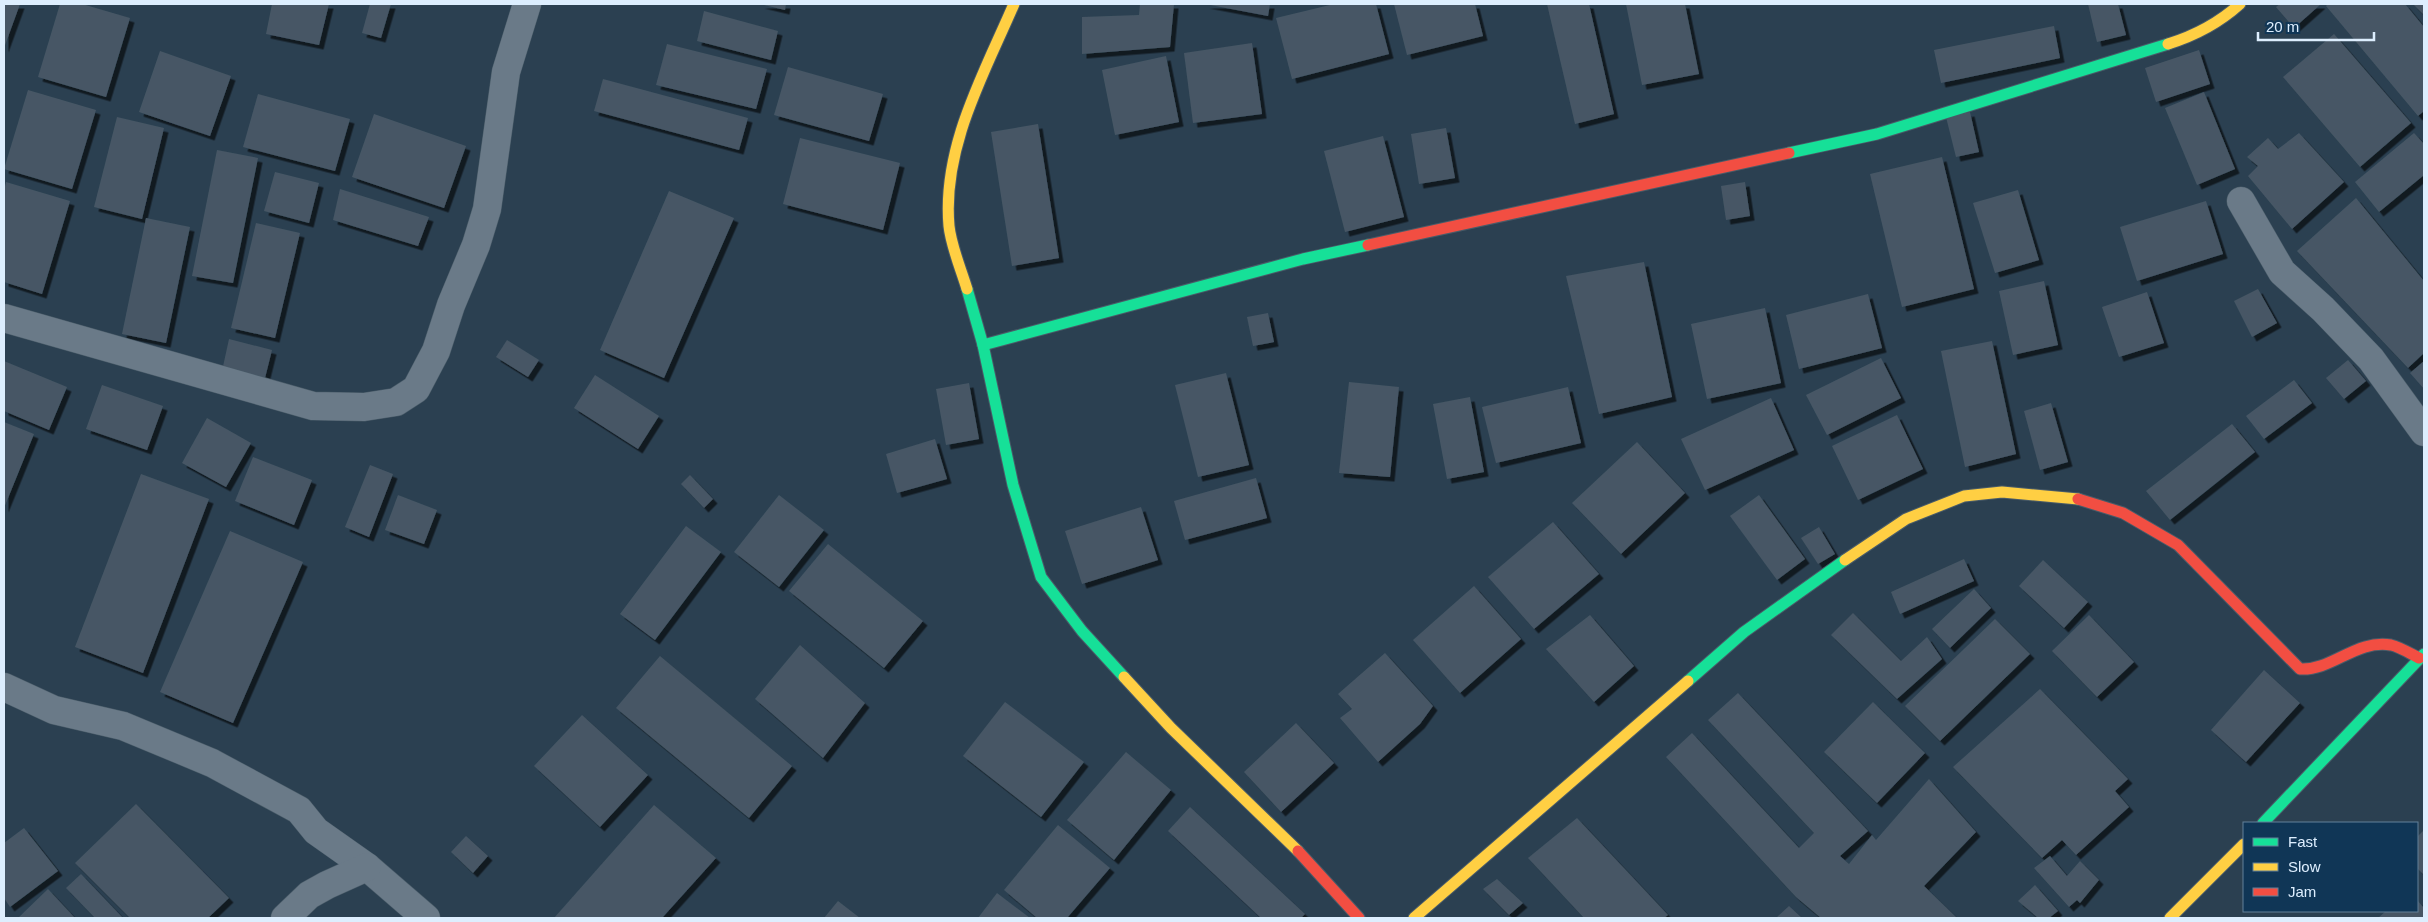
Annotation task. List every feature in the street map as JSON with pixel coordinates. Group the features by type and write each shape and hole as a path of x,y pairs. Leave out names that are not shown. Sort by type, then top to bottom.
{"street":[{"path":"4,318 313,406 364,407 396,402 416,389 436,352 451,304 476,245 487,209 506,72 527,4"},
{"path":"1014,4 962,128 950,175 949,227 983,345 1013,485 1041,577 1082,631 1170,728 1288,840 1359,918"},
{"path":"983,345 1304,259 1877,134 2182,40 2226,16 2240,4"},
{"path":"2241,201 2282,272 2323,309 2371,359 2424,432"},
{"path":"1414,918 1744,632 1840,563 1906,519 1964,496 2002,492 2074,498 2123,512 2178,544 2300,669 2314,670 2359,647 2391,645 2422,656 2265,822"},
{"path":"4,687 54,710 123,726 212,763 299,810 316,831 367,867 426,918"},
{"path":"2170,918 2243,845"},
{"path":"285,918 309,896 327,885 367,867"}],"building":[{"path":"4,4 20,4 4,48"},
{"path":"60,4 82,4 130,18 106,97 38,77"},
{"path":"272,4 329,4 319,45 266,34"},
{"path":"370,4 391,4 381,38 362,33"},
{"path":"760,4 786,4 785,10"},
{"path":"1140,4 1174,4 1170,47 1082,54 1082,17 1139,15"},
{"path":"1205,4 1270,4 1268,16"},
{"path":"1334,4 1376,4 1389,54 1292,79 1276,18"},
{"path":"1394,4 1475,4 1483,36 1407,55"},
{"path":"1547,4 1589,4 1614,114 1575,124"},
{"path":"1626,4 1685,4 1699,74 1642,85"},
{"path":"2088,4 2118,4 2126,35 2097,42"},
{"path":"2280,4 2321,4 2294,28 2276,7"},
{"path":"2328,4 2405,4 2424,27 2424,111 2418,116 2326,6"},
{"path":"2413,4 2424,4 2424,13 2423,14"},
{"path":"704,11 778,31 771,60 697,41"},
{"path":"2054,26 2060,58 1941,83 1934,50"},
{"path":"2334,34 2411,123 2360,167 2283,77"},
{"path":"1252,43 1262,114 1193,123 1184,53"},
{"path":"667,44 767,69 756,109 656,85"},
{"path":"2199,50 2210,84 2156,102 2145,68"},
{"path":"160,51 231,76 210,136 139,112"},
{"path":"1166,56 1179,122 1115,135 1102,70"},
{"path":"788,67 883,94 869,141 774,115"},
{"path":"603,79 748,118 739,150 594,111"},
{"path":"28,90 96,110 72,189 4,169"},
{"path":"2204,92 2235,169 2197,185 2165,108"},
{"path":"258,94 350,119 335,171 243,147"},
{"path":"1970,112 1979,152 1956,157 1946,117"},
{"path":"374,114 466,146 444,208 352,177"},
{"path":"117,117 164,128 142,219 94,207"},
{"path":"1038,124 1059,258 1012,266 991,132"},
{"path":"1446,128 1455,178 1419,184 1411,134"},
{"path":"2299,133 2344,182 2292,229 2248,176 2258,166 2247,157 2268,138 2278,149"},
{"path":"2414,133 2424,144 2424,175 2379,212 2355,182"},
{"path":"1383,136 1404,217 1345,232 1324,151"},
{"path":"800,138 900,163 883,230 783,204"},
{"path":"217,150 258,158 233,283 192,276"},
{"path":"1942,157 1974,289 1902,307 1870,174"},
{"path":"275,172 319,183 309,223 264,211"},
{"path":"6,182 70,201 42,294 4,282 4,190"},
{"path":"1745,182 1750,216 1726,220 1721,186"},
{"path":"340,189 429,217 418,246 333,220"},
{"path":"2018,190 2039,260 1995,273 1973,203"},
{"path":"669,191 734,218 664,378 600,350"},
{"path":"2356,198 2424,281 2424,353 2408,368 2297,251"},
{"path":"2206,201 2223,254 2137,281 2120,227"},
{"path":"146,218 190,227 166,343 122,334"},
{"path":"256,223 300,233 275,338 231,328"},
{"path":"1644,262 1672,397 1599,414 1566,276"},
{"path":"2044,281 2058,345 2013,355 1999,291"},
{"path":"2258,289 2277,323 2252,337 2234,301"},
{"path":"2147,292 2164,343 2119,357 2102,307"},
{"path":"1868,294 1882,348 1799,369 1786,315"},
{"path":"1765,308 1781,383 1707,399 1691,324"},
{"path":"1268,313 1274,342 1253,346 1247,317"},
{"path":"229,339 272,350 264,382 222,371"},
{"path":"507,340 539,360 528,377 496,357"},
{"path":"1992,341 2016,454 1965,467 1941,351"},
{"path":"1881,358 1901,398 1827,435 1806,395"},
{"path":"2348,360 2366,381 2344,399 2326,378"},
{"path":"4,361 67,387 49,430 4,411"},
{"path":"2424,361 2424,389 2410,373"},
{"path":"1226,373 1249,465 1198,477 1175,385"},
{"path":"595,375 659,416 638,449 574,408"},
{"path":"2294,380 2312,403 2264,439 2246,416"},
{"path":"1349,382 1399,387 1390,477 1339,473"},
{"path":"969,383 979,439 946,445 936,389"},
{"path":"102,385 163,406 147,450 86,429"},
{"path":"1568,387 1581,443 1496,463 1482,407"},
{"path":"1470,397 1484,472 1447,479 1433,404"},
{"path":"1771,398 1794,450 1705,490 1681,439"},
{"path":"2051,403 2068,462 2040,470 2024,411"},
{"path":"1897,415 1923,469 1858,500 1832,446"},
{"path":"207,418 251,443 226,487 182,463"},
{"path":"4,422 34,434 4,508"},
{"path":"2232,424 2255,452 2170,520 2146,491"},
{"path":"935,439 947,479 897,493 886,454"},
{"path":"1637,442 1685,493 1621,554 1572,503"},
{"path":"253,457 312,480 294,525 235,501"},
{"path":"370,465 393,474 369,537 345,527"},
{"path":"141,474 209,499 143,673 75,647"},
{"path":"690,475 713,499 704,508 681,484"},
{"path":"1256,478 1267,518 1185,540 1174,501"},
{"path":"398,495 437,510 424,544 385,530"},
{"path":"779,495 824,530 779,587 734,552"},
{"path":"1759,495 1805,559 1777,580 1730,516"},
{"path":"1141,507 1158,560 1082,584 1065,531"},
{"path":"1553,522 1599,574 1534,629 1488,577"},
{"path":"686,526 721,552 655,640 620,614"},
{"path":"1819,527 1835,554 1818,564 1801,538"},
{"path":"230,531 303,562 233,723 160,692"},
{"path":"828,544 923,621 884,668 789,591"},
{"path":"1964,559 1974,581 1900,614 1891,592"},
{"path":"2043,560 2088,602 2064,628 2019,586"},
{"path":"1474,586 1521,639 1460,693 1413,640"},
{"path":"1974,589 1991,608 1950,648 1932,629"},
{"path":"1853,613 1901,661 1927,637 1942,659 1897,699 1831,635"},
{"path":"1590,615 1634,666 1594,702 1546,649"},
{"path":"2089,615 2134,662 2097,697 2052,651"},
{"path":"1995,619 2030,654 1940,741 1905,706"},
{"path":"800,645 865,703 823,758 755,699"},
{"path":"1385,653 1433,706 1420,724 1378,762 1340,718 1352,709 1338,694"},
{"path":"660,656 792,766 749,818 616,708"},
{"path":"2264,670 2300,703 2246,762 2211,730"},
{"path":"2040,689 2128,779 2115,791 2129,807 2076,855 2062,840 2042,858 1953,767"},
{"path":"1738,693 1868,831 1840,856 1849,864 1872,835 1876,840 1929,779 1976,832 1924,886 1957,918 1821,918 1796,897 1666,757 1692,733 1799,848 1814,833 1708,720"},
{"path":"1005,702 1084,762 1041,817 963,756"},
{"path":"1873,702 1925,753 1877,803 1824,752"},
{"path":"582,715 648,775 600,827 534,766"},
{"path":"1296,723 1334,763 1281,812 1244,772"},
{"path":"1126,752 1171,790 1114,860 1067,820"},
{"path":"136,804 229,898 208,918 130,918 75,863"},
{"path":"654,805 716,858 662,918 554,918"},
{"path":"1190,807 1305,914 1301,918 1261,918 1168,831"},
{"path":"1577,818 1668,915 1664,918 1584,918 1528,858"},
{"path":"1058,825 1110,868 1067,918 1037,918 1004,890"},
{"path":"24,828 58,871 10,907 4,898 4,843"},
{"path":"2424,830 2424,875 2418,869 2418,836"},
{"path":"466,836 488,856 473,873 451,852"},
{"path":"2050,856 2067,876 2080,861 2099,880 2080,903 2077,900 2069,907 2034,868"},
{"path":"81,874 123,918 95,918 66,888"},
{"path":"1497,879 1523,903 1509,915 1483,889"},
{"path":"2035,885 2058,911 2049,918 2038,918 2018,901"},
{"path":"48,889 75,918 18,918"},
{"path":"997,893 1030,918 978,918"},
{"path":"838,901 860,918 824,918"},
{"path":"2418,901 2424,908 2424,918 2378,918 2385,912 2418,912"},
{"path":"1789,906 1802,918 1776,918"}],"traffic: fast":[{"path":"1789,153 1877,134 2168,44"},
{"path":"983,345 1303,259 1368,245"},
{"path":"967,289 983,345 1013,485 1041,577 1082,631 1124,677"},
{"path":"1688,681 1744,632 1845,560"},
{"path":"2264,822 2424,654"}],"traffic: slow":[{"path":"967,289 954,249 949,226 952,168 959,139 978,84 1014,4"},
{"path":"2168,44 2206,28 2240,4"},
{"path":"1845,560 1906,519 1964,496 2002,492 2078,499"},
{"path":"1124,677 1171,728 1298,851"},
{"path":"1414,918 1688,681"},
{"path":"2170,918 2243,845"}],"traffic: jam":[{"path":"1368,245 1789,153"},
{"path":"2078,499 2123,513 2178,545 2300,669 2323,665 2355,650 2378,644 2394,646 2419,658"},
{"path":"1298,851 1359,918"}]}
